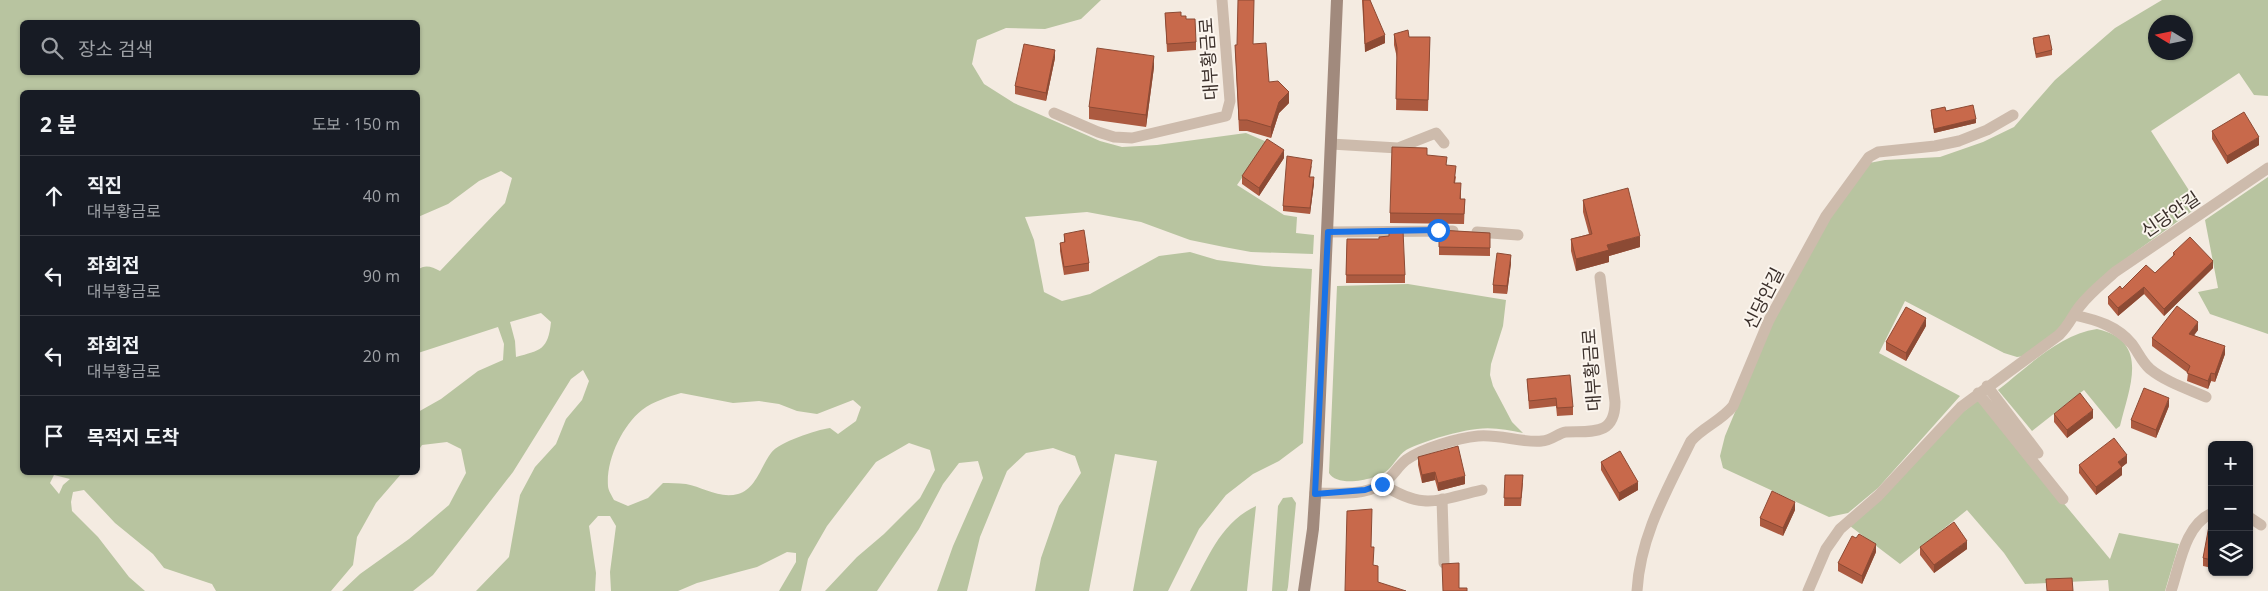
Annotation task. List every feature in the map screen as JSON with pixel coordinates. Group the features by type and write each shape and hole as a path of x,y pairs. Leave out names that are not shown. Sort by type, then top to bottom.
{"main road":[{"path":"1304,591 1315,494 1337,0"}],"lane":[{"name":"대부황금로","path":"1054,113 1098,132 1114,137 1132,138 1226,116 1230,101 1222,0"},
{"name":"신당안길","path":"1637,591 1638,577 1650,524 1691,442 1698,433 1724,417 1733,406 1769,320 1826,216 1862,165 1878,152 1935,146 1959,141 1987,130 2013,115"},
{"path":"1330,144 1398,148 1436,133 1444,142"},
{"name":"신당안길","path":"1808,591 1826,549 1840,528 1878,496 1936,431 1983,390 2059,335 2070,324 2079,307 2095,289 2115,272 2268,168"},
{"path":"1328,232 1438,230 1518,235"},
{"name":"대부황금로","path":"1315,494 1365,490 1382,484 1405,461 1418,453 1476,436 1544,442 1564,432 1591,432 1603,428 1610,423 1615,414 1615,402 1600,277"},
{"path":"2074,315 2112,327 2131,343 2149,368 2158,375 2206,397"},
{"path":"1983,390 2038,453"},
{"path":"1983,390 2063,499"},
{"path":"1382,484 1412,500 1428,503 1482,490"},
{"path":"1442,499 1444,563"},
{"path":"2171,591 2189,535 2196,525 2208,516"},
{"path":"2253,520 2261,525"}],"green space":[{"path":"0,0 1101,0 1081,19 1045,29 1006,28 977,40 972,64 984,84 1014,103 1100,141 1122,147 1157,145 1246,133 1267,142 1237,185 1284,215 1297,217 1296,233 1314,235 1313,254 1251,252 1190,240 1141,222 1087,212 1025,217 1034,240 1044,292 1062,301 1090,294 1159,256 1190,252 1217,260 1264,266 1312,269 1303,443 1279,461 1253,474 1226,495 1199,529 1168,591 1133,591 1157,461 1115,454 1089,591 1035,591 1041,558 1059,506 1081,473 1075,456 1053,448 1026,453 1007,471 980,537 967,591 937,591 953,546 983,478 978,461 959,463 943,484 919,529 877,591 825,591 857,557 884,534 920,498 935,470 930,450 909,443 876,462 827,526 808,559 801,591 779,591 796,562 796,553 787,552 757,567 697,583 678,591 611,591 610,572 616,526 610,516 598,516 589,526 596,573 595,591 476,591 509,557 520,495 535,467 556,444 566,419 582,400 589,381 583,370 571,379 513,472 433,575 413,591 342,591 360,574 409,539 449,505 466,473 461,449 447,442 422,445 420,448 420,411 441,399 478,371 503,360 504,344 498,327 420,352 420,269 431,267 440,271 505,203 512,178 501,171 479,181 448,204 420,216 420,90 20,90 20,475 54,475 400,475 376,503 357,537 353,565 331,591 216,591 212,584 164,568 153,554 115,523 84,490 73,492 72,511 98,537 129,577 145,591 0,591","holes":["541,313 551,322 545,344 532,353 516,357 515,341 510,322","681,393 733,403 759,401 779,404 797,411 817,414 853,400 861,407 856,421 838,434 830,428 824,429 798,437 775,449 767,458 754,482 738,494 724,495 692,485 663,483 648,498 628,506 614,500 608,488 608,476 613,455 622,434 642,410 656,402","54,475 70,479 63,485 59,494 50,483"]},
{"path":"2162,0 2268,0 2268,96 2254,95 2239,73 2151,131 2199,206 2109,271 2060,328 2025,356 2017,357 2004,353 1905,301 1879,353 1960,396 1878,488 1848,513 1829,517 1723,468 1720,456 1725,436 1773,321 1829,218 1869,163 1885,160 1940,157 1983,142 2014,127 2055,80 2115,28"},
{"path":"2268,177 2268,334 2210,314 2198,292 2218,288 2205,220"},
{"path":"1408,284 1506,300 1503,326 1491,364 1490,375 1493,386 1512,422 1523,433 1483,428 1452,434 1425,442 1407,450 1389,469 1376,476 1358,481 1333,478 1329,473 1337,286"},
{"path":"2097,329 2114,335 2125,344 2130,355 2132,368 2131,382 2120,426 2116,429 2084,390 2032,431 1998,390 2056,345 2083,332"},
{"path":"1978,400 2110,559 2119,533 2179,544 2165,591 2109,591 2108,580 2025,584 2004,553 1967,510 1900,564 1850,526 1948,424"},
{"path":"1292,497 1296,503 1288,587 1287,591 1272,591 1278,506 1283,498"},
{"path":"1256,506 1247,591 1190,591 1216,542 1233,522"}],"building":[{"path":"1238,0 1254,0 1253,44 1266,43 1269,82 1278,81 1289,92 1279,102 1271,127 1247,120 1239,120 1235,45 1237,45"},
{"path":"1363,0 1370,0 1385,35 1365,44"},
{"path":"1181,12 1181,16 1186,16 1186,19 1195,19 1196,42 1167,44 1165,13"},
{"path":"1408,30 1409,37 1430,37 1428,100 1396,99 1397,48 1394,34"},
{"path":"2049,35 2052,50 2036,54 2033,38"},
{"path":"1024,44 1055,50 1046,93 1015,86"},
{"path":"1097,48 1154,56 1146,115 1089,107"},
{"path":"1973,105 1976,119 1934,129 1931,110 1945,107 1946,111"},
{"path":"2244,112 2259,137 2227,156 2212,131"},
{"path":"1267,139 1284,150 1259,188 1242,176"},
{"path":"1392,147 1427,148 1427,155 1447,157 1446,165 1456,166 1454,183 1461,183 1460,199 1465,199 1464,214 1390,213"},
{"path":"1287,156 1312,160 1309,177 1314,177 1310,208 1283,206"},
{"path":"1628,188 1640,236 1607,245 1609,250 1576,259 1571,239 1592,234 1583,200"},
{"path":"1084,230 1089,263 1064,267 1060,243 1065,242 1064,234"},
{"path":"1389,230 1403,230 1405,275 1346,275 1347,239 1379,239 1379,237 1389,236"},
{"path":"1439,230 1490,233 1490,248 1439,247"},
{"path":"2190,237 2213,261 2164,309 2144,287 2118,308 2108,297 2120,286 2122,289 2146,265 2155,273"},
{"path":"1497,253 1511,255 1507,286 1493,285"},
{"path":"2177,306 2198,322 2189,334 2225,346 2215,374 2211,373 2208,381 2187,373 2190,366 2152,338"},
{"path":"1906,307 1926,318 1906,353 1886,342"},
{"path":"1570,375 1573,407 1557,408 1556,398 1529,401 1527,379"},
{"path":"2144,388 2169,398 2156,430 2131,420"},
{"path":"2080,393 2093,410 2067,430 2054,414"},
{"path":"2114,438 2127,455 2118,462 2122,467 2096,487 2079,465"},
{"path":"1458,446 1465,476 1438,483 1435,472 1422,475 1418,457"},
{"path":"1620,451 1638,482 1619,493 1601,462"},
{"path":"1505,475 1523,475 1521,498 1504,498"},
{"path":"1772,491 1795,502 1783,528 1760,518"},
{"path":"1372,509 1371,547 1374,547 1373,565 1378,566 1378,582 1406,591 1345,591 1347,511"},
{"path":"1954,522 1967,541 1934,565 1920,547"},
{"path":"2208,531 2208,559 2203,558"},
{"path":"1859,534 1876,544 1862,576 1838,563 1852,536 1856,538"},
{"path":"1459,563 1459,588 1467,588 1467,591 1443,591 1442,564"},
{"path":"2072,578 2073,591 2047,591 2046,579"}],"route":[{"path":"1382,484 1365,490 1315,494 1328,232 1438,230"}]}
